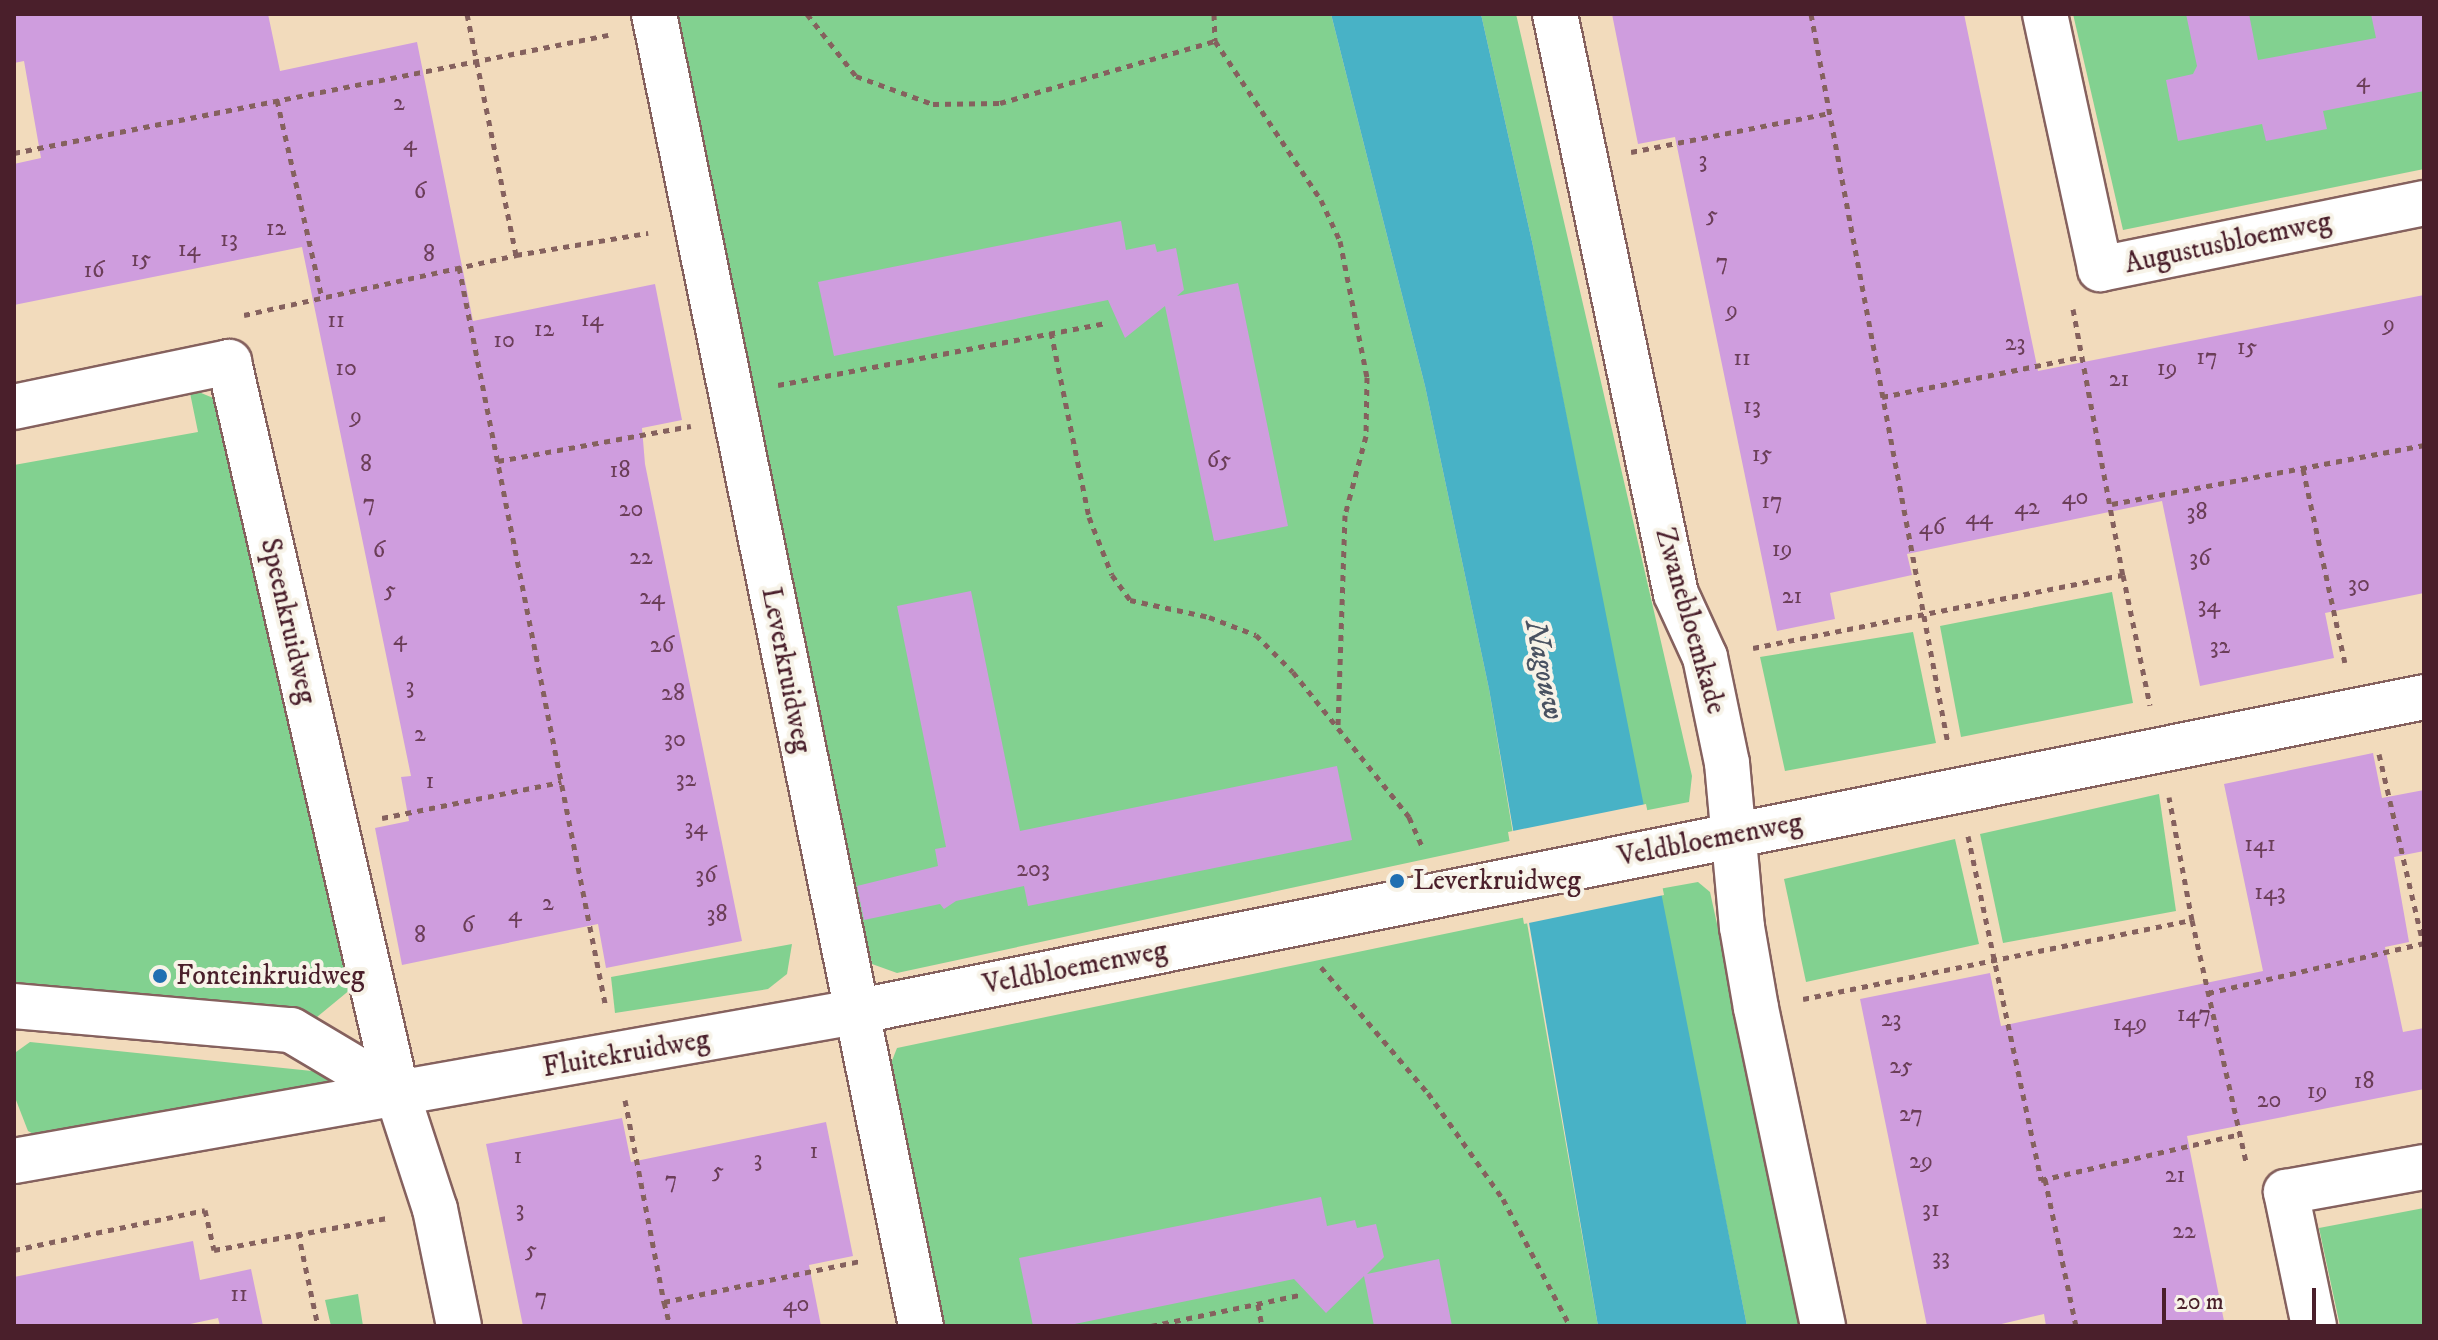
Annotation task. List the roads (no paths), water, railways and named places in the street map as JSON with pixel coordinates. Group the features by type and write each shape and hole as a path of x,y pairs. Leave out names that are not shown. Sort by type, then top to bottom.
{"street":[{"name":"Zwanebloemkade","path":"1555,14 1676,594 1705,657 1727,763 1732,834 1756,1008 1823,1326"},
{"name":"Augustusbloemweg","path":"2045,14 2100,269 2424,203"},
{"name":"Leverkruidweg","path":"655,20 921,1326"},
{"name":"Speenkruidweg","path":"14,407 229,362 397,1093"},
{"name":"Veldbloemenweg","path":"855,1012 2424,697"},
{"path":"14,1006 291,1030 397,1093 435,1209 459,1326"},
{"name":"Fluitekruidweg","path":"14,1161 855,1012"},
{"path":"2314,1326 2286,1192 2424,1167"}],"water":[{"name":"Nagouw","path":"1331,14 1481,14 1533,246 1747,1326 1598,1326 1489,689 1425,386"}],"place":[{"name":"Leverkruidweg","path":"1397,881"},
{"name":"Fonteinkruidweg","path":"160,976"}]}
